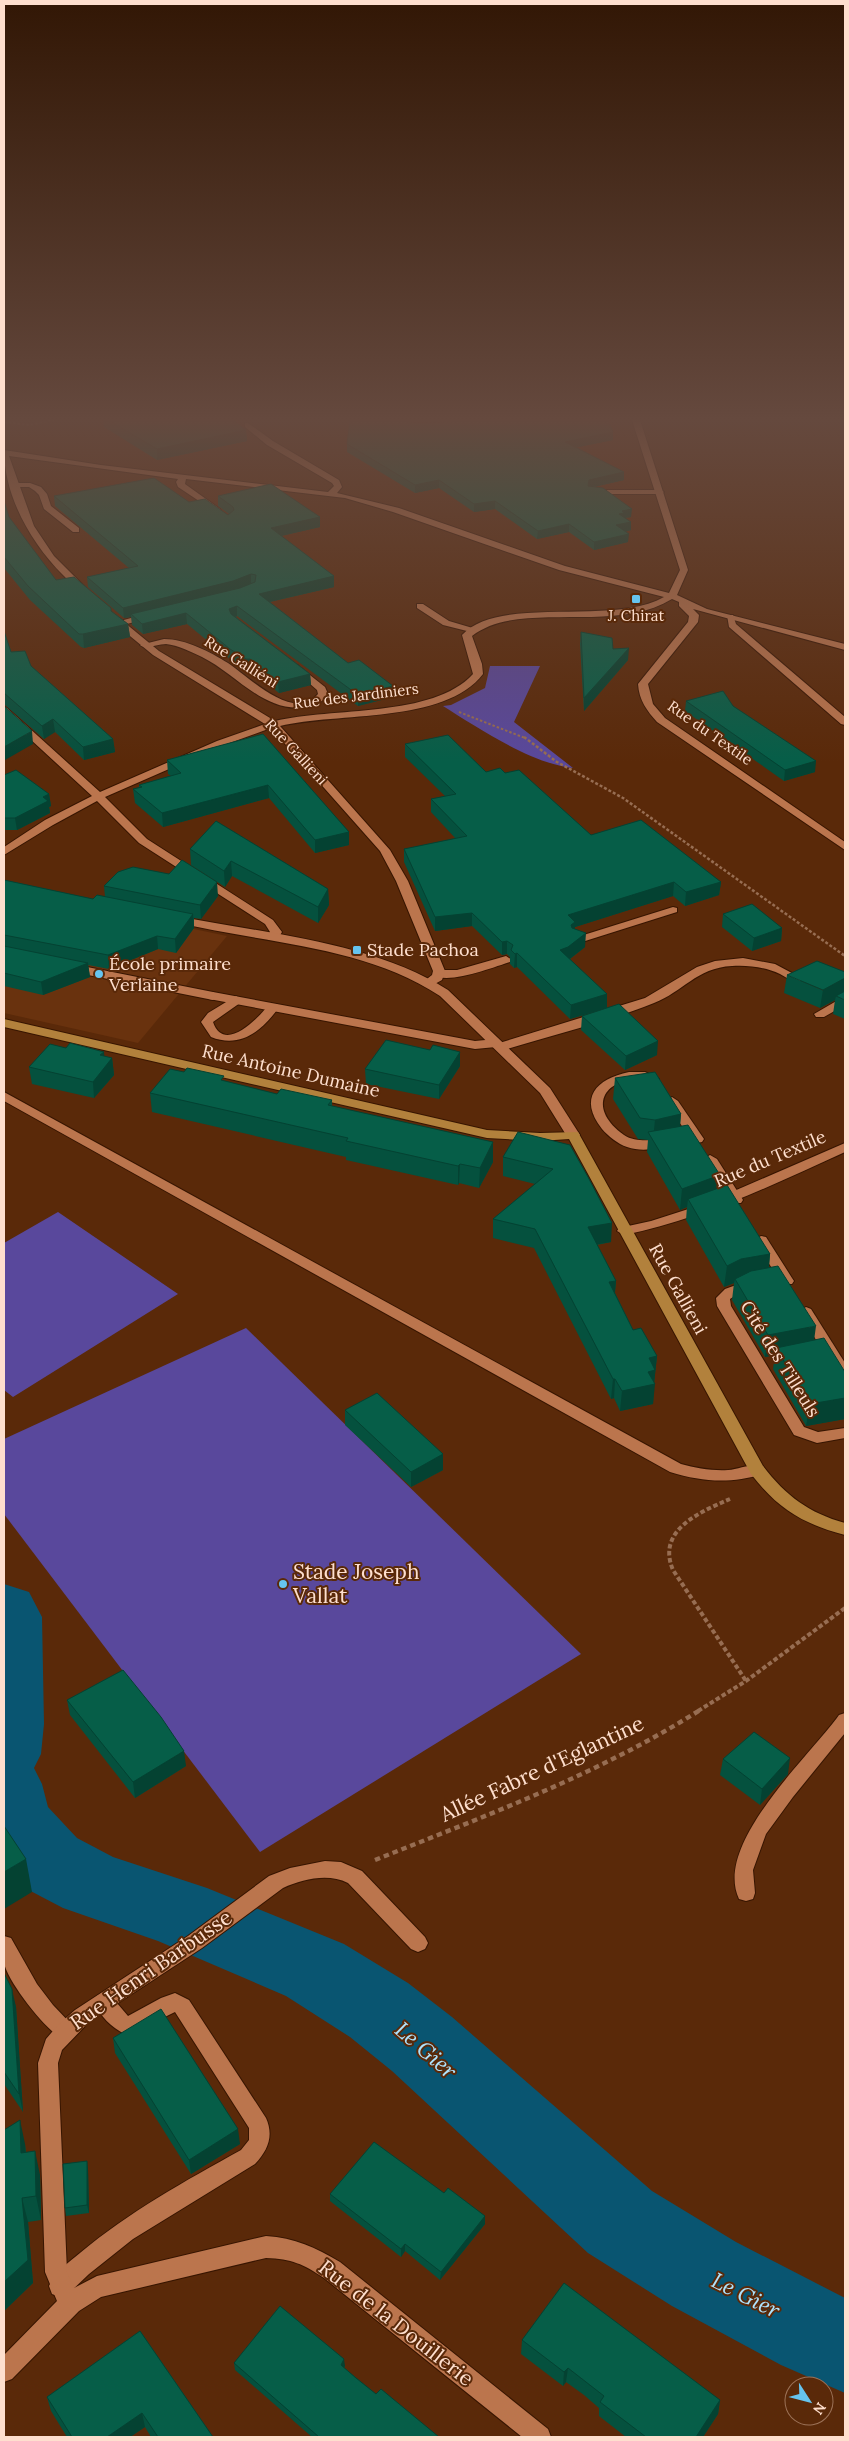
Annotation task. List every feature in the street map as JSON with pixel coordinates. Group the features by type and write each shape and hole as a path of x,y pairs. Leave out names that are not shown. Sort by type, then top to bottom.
{"main road":[{"name":"Rue Antoine Dumaine","path":"4,1023 487,1134 540,1138 573,1135"},
{"name":"Rue Gallieni","path":"573,1135 624,1231 757,1470 780,1499 794,1509 810,1518 845,1530"}],"street":[{"path":"34,534 56,562 93,600"},
{"path":"464,534 562,568 672,596 704,611 730,616 845,647"},
{"path":"420,606 446,623 471,629 494,620 627,614 649,609 672,596 684,570 673,534"},
{"name":"Rue du Textile","path":"672,596 694,615 693,622 643,684 643,695 649,708 661,720 845,847"},
{"name":"Rue Gallieni","path":"106,612 145,645 182,670 273,724 385,850 402,881 434,978 444,993 545,1091 573,1135"},
{"path":"118,622 156,614"},
{"path":"730,616 732,625 845,722"},
{"name":"Rue des Jardiniers","path":"4,852 33,832 98,796 273,724 302,718 393,709 456,693 468,687 478,674 477,664 467,635 471,629"},
{"name":"Rue Galliéni","path":"145,645 169,641 193,650 224,665 259,691 279,702 297,706 318,700 323,694 319,685 289,662"},
{"path":"4,710 153,849 269,922 276,932 273,938"},
{"path":"578,940 673,910"},
{"path":"164,916 348,953 434,978 458,974 506,960"},
{"path":"62,965 213,996 475,1045 498,1045 649,1001 662,995 688,975 727,963 757,962 778,968 797,980"},
{"path":"236,1000 212,1016 207,1022 208,1028 213,1033 231,1037 247,1034 262,1022 273,1007"},
{"path":"820,1014 845,1000"},
{"path":"696,1137 652,1146 631,1144 620,1138 602,1119 597,1110 598,1091 605,1084 633,1074 645,1075 655,1080 662,1086 696,1137 744,1213"},
{"path":"4,1096 676,1468 709,1476 742,1475 757,1470"},
{"name":"Rue du Textile","path":"624,1231 674,1218 734,1196 845,1147"},
{"path":"754,1229 845,1375"},
{"name":"Cité des Tilleuls","path":"786,1279 740,1287 723,1298 724,1306 799,1431 817,1438 845,1433"},
{"path":"812,1354 830,1351"},
{"path":"760,1365 778,1362"},
{"path":"746,1893 744,1872 750,1846 766,1820 845,1720"},
{"name":"Rue Henri Barbusse","path":"65,2295 56,2272 48,2064 53,2046 65,2031 104,2002 195,1942 261,1892 290,1876 325,1869 341,1870"},
{"path":"341,1870 355,1877 368,1888 418,1943"},
{"path":"4,1944 25,1985 45,2012 65,2031"},
{"path":"65,2295 83,2263 142,2219 248,2157 256,2149 262,2134 259,2125 182,2006 175,2002 168,2004 128,2026 118,2021 104,2002"},
{"name":"Rue de la Douillerie","path":"4,2371 65,2295 266,2247 287,2248 308,2255 332,2270 540,2437"}],"path":[{"path":"458,711 522,736 557,762 624,798 845,956"},
{"path":"746,1681 672,1570 668,1555 670,1543 690,1519 733,1497 769,1486"},
{"name":"Allée Fabre d'Eglantine","path":"341,1870 390,1855 596,1768 692,1716 746,1681 845,1608"}],"shaded area":[{"path":"490,666 540,666 514,722 573,768 540,760 506,744 443,706 451,705 485,688"},
{"name":"École primaire Verlaine","path":"4,889 227,936 138,1043 4,1013"},
{"path":"58,1212 178,1294 13,1397 4,1390 4,1243"},
{"name":"Stade Joseph Vallat","path":"246,1328 581,1654 260,1852 4,1514 4,1439"}],"building":[{"path":"4,534 22,534 56,580 74,577 128,624 79,634 28,586 4,557"},
{"path":"99,534 279,534 334,576 259,594 348,663 359,660 393,686 358,695 237,606 229,609 231,614 310,674 278,682 250,659 246,659 230,649 186,613 142,624 131,614 240,588 255,582 256,575 251,574 233,581 123,608 87,577 138,566"},
{"path":"583,534 629,534 594,542"},
{"path":"4,631 11,652 25,651 31,666 113,739 83,747 53,719 42,726 4,693"},
{"path":"581,632 612,638 613,649 629,648 584,698"},
{"path":"723,691 733,706 816,761 785,770 686,701"},
{"path":"4,706 32,731 4,747"},
{"path":"263,734 349,832 315,840 268,785 162,813 133,789 142,787 139,785 181,773 167,760"},
{"path":"448,735 486,772 500,768 505,773 519,770 591,835 641,820 721,882 686,892 674,882 568,915 575,922 571,925 572,928 586,933 568,947 560,950 607,994 571,1005 517,953 515,954 511,950 513,945 507,941 502,942 472,913 435,917 404,849 467,836 431,799 456,794 405,744"},
{"path":"16,770 49,794 43,797 48,801 15,818 4,818 4,775"},
{"path":"216,821 328,889 318,907 231,861 224,871 190,849"},
{"path":"182,860 217,882 200,905 104,886 118,872 133,867 169,874"},
{"path":"4,880 93,899 97,895 193,914 175,939 157,936 108,955 4,935"},
{"path":"752,904 782,928 754,938 723,914"},
{"path":"4,946 88,963 41,982 4,973"},
{"path":"817,961 845,972 845,978 823,990 787,975"},
{"path":"845,991 845,1000 836,996"},
{"path":"619,1004 658,1041 626,1056 582,1016"},
{"path":"386,1040 430,1050 433,1045 460,1052 439,1085 365,1069"},
{"path":"70,1043 104,1052 100,1055 112,1058 93,1082 29,1067 50,1044 66,1048"},
{"path":"187,1068 224,1076 221,1080 277,1094 281,1089 332,1100 328,1105 493,1142 480,1168 460,1164 458,1166 346,1141 348,1138 150,1093 170,1069 184,1072"},
{"path":"655,1072 681,1114 655,1120 640,1118 615,1078"},
{"path":"688,1125 720,1175 682,1189 648,1132"},
{"path":"518,1132 570,1145 588,1177 612,1223 588,1227 616,1281 609,1282 633,1330 641,1328 657,1356 649,1358 655,1370 648,1372 655,1384 622,1391 615,1379 613,1379 535,1229 493,1219 553,1169 503,1157"},
{"path":"727,1185 770,1254 741,1259 727,1266 688,1199"},
{"path":"778,1266 816,1326 768,1335 735,1279 751,1271"},
{"path":"824,1338 845,1372 845,1398 810,1404 776,1348"},
{"path":"377,1393 443,1454 411,1472 345,1410"},
{"path":"123,1670 161,1717 184,1751 133,1782 67,1700"},
{"path":"754,1732 790,1758 762,1789 723,1759"},
{"path":"4,1826 26,1859 4,1872"},
{"path":"4,1973 12,1989 19,2094 4,2072"},
{"path":"161,2009 238,2129 189,2160 113,2038"},
{"path":"20,2120 21,2153 35,2151 36,2196 22,2198 28,2260 4,2282 4,2130"},
{"path":"374,2142 444,2193 448,2188 485,2216 441,2272 405,2244 401,2249 330,2194"},
{"path":"87,2161 87,2205 65,2208 63,2164"},
{"path":"564,2283 720,2400 696,2437 646,2437 600,2402 604,2396 568,2368 564,2372 522,2340"},
{"path":"280,2306 344,2359 341,2365 356,2378 376,2394 381,2389 439,2437 319,2437 234,2363"},
{"path":"140,2331 213,2437 158,2437 142,2413 107,2437 72,2437 47,2397"}],"waterway":[{"name":"Le Gier","path":"4,1611 7,1617 7,1724 4,1754"},
{"name":"Le Gier","path":"4,1784 14,1822 49,1862 91,1884 179,1913 315,1970 379,2010 422,2044 620,2222 704,2274 814,2332 845,2346"}],"place":[{"name":"J. Chirat","path":"636,599"},
{"name":"Stade Pachoa","path":"357,950"},
{"name":"École primaire Verlaine","path":"99,974"},
{"name":"Stade Joseph Vallat","path":"283,1584"}]}
